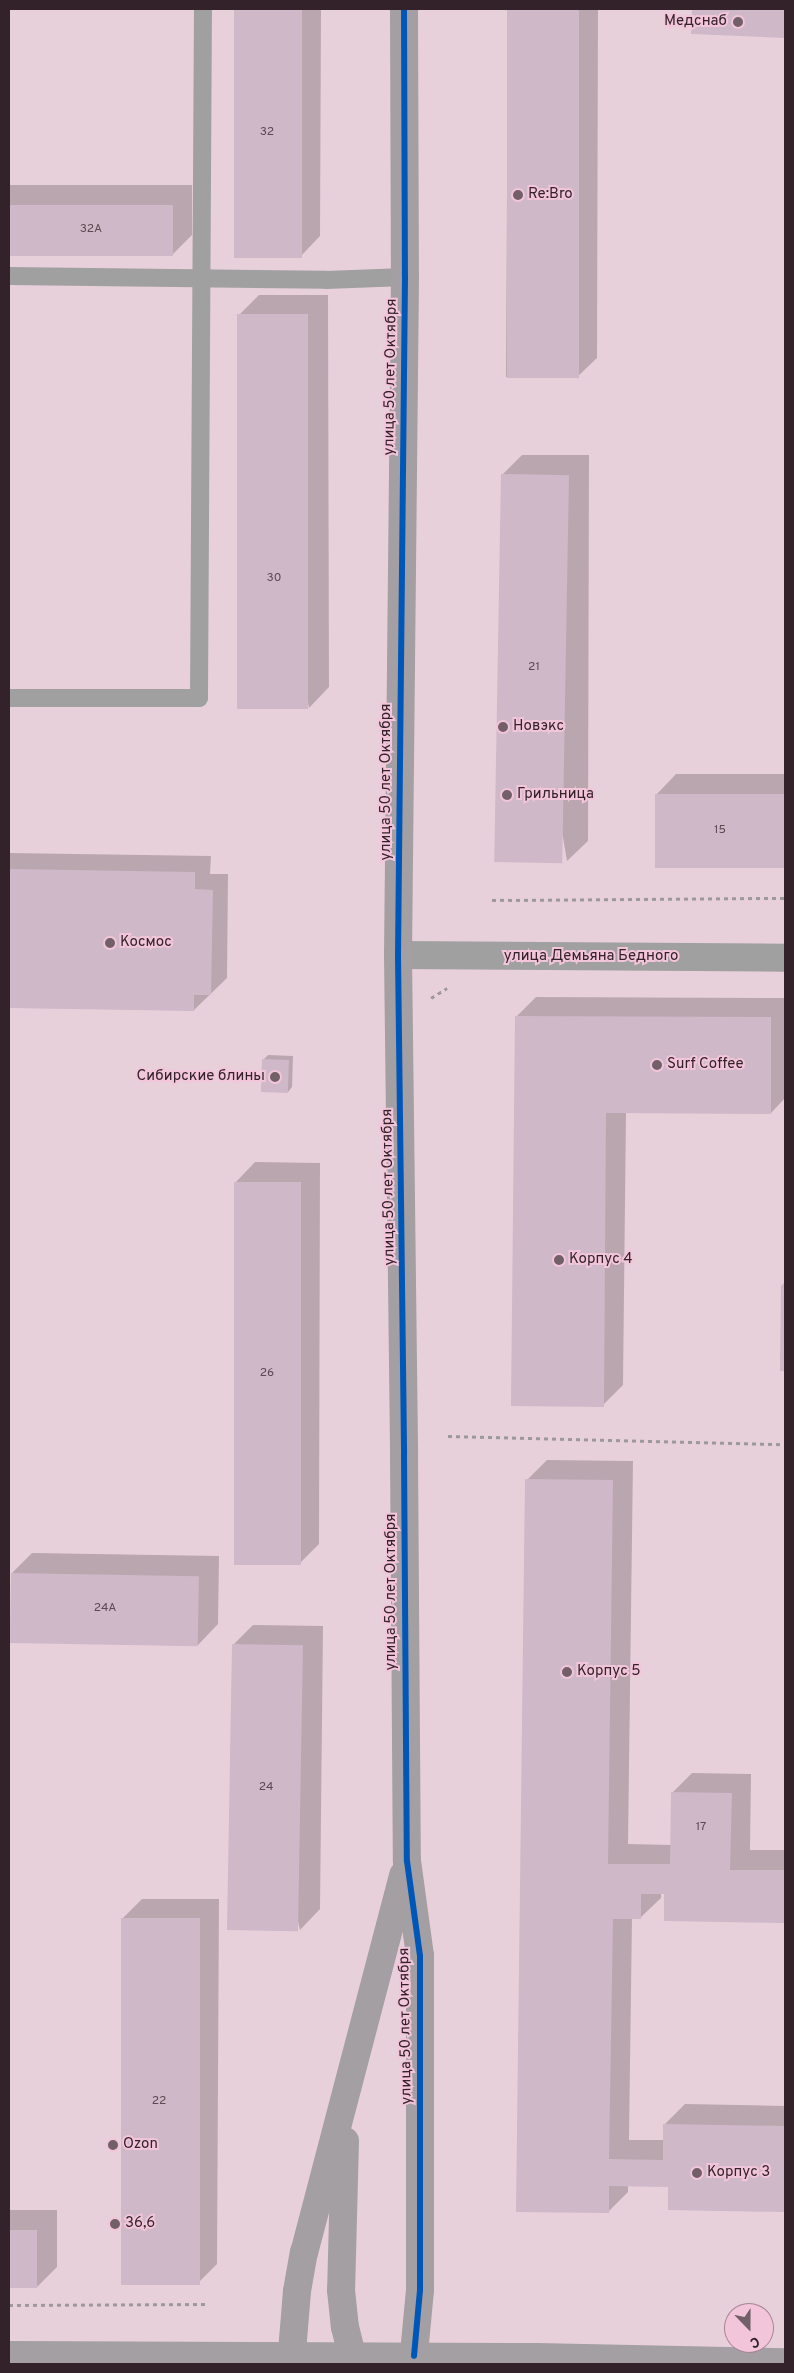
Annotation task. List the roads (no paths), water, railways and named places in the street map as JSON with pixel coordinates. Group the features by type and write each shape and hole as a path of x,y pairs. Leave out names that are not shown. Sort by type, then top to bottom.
{"street":[{"name":"улица 50 лет Октября","path":"404,9 405,277 398,955 404,1454 406,1861 420,1956 420,2290 413,2360"},
{"name":"улица Демьяна Бедного","path":"398,955 785,958"},
{"name":"улица 50 лет Октября","path":"291,2360 297,2291 304,2254 349,2087 406,1861"},
{"path":"349,2087 345,2142 341,2290 345,2327 354,2360"},
{"path":"9,2355 291,2360 785,2362"}],"lane":[{"path":"9,698 199,698 203,9"},
{"path":"9,276 326,280 405,277"}],"place":[{"name":"Медснаб","path":"738,22"},
{"name":"Re:Bro","path":"518,195"},
{"name":"Новэкс","path":"503,727"},
{"name":"Грильница","path":"507,795"},
{"name":"Космос","path":"110,943"},
{"name":"Surf Coffee","path":"657,1065"},
{"name":"Сибирские блины","path":"275,1077"},
{"name":"Корпус 4","path":"559,1260"},
{"name":"Корпус 5","path":"567,1672"},
{"name":"Ozon","path":"113,2145"},
{"name":"Корпус 3","path":"697,2173"},
{"name":"36,6","path":"115,2224"}]}
